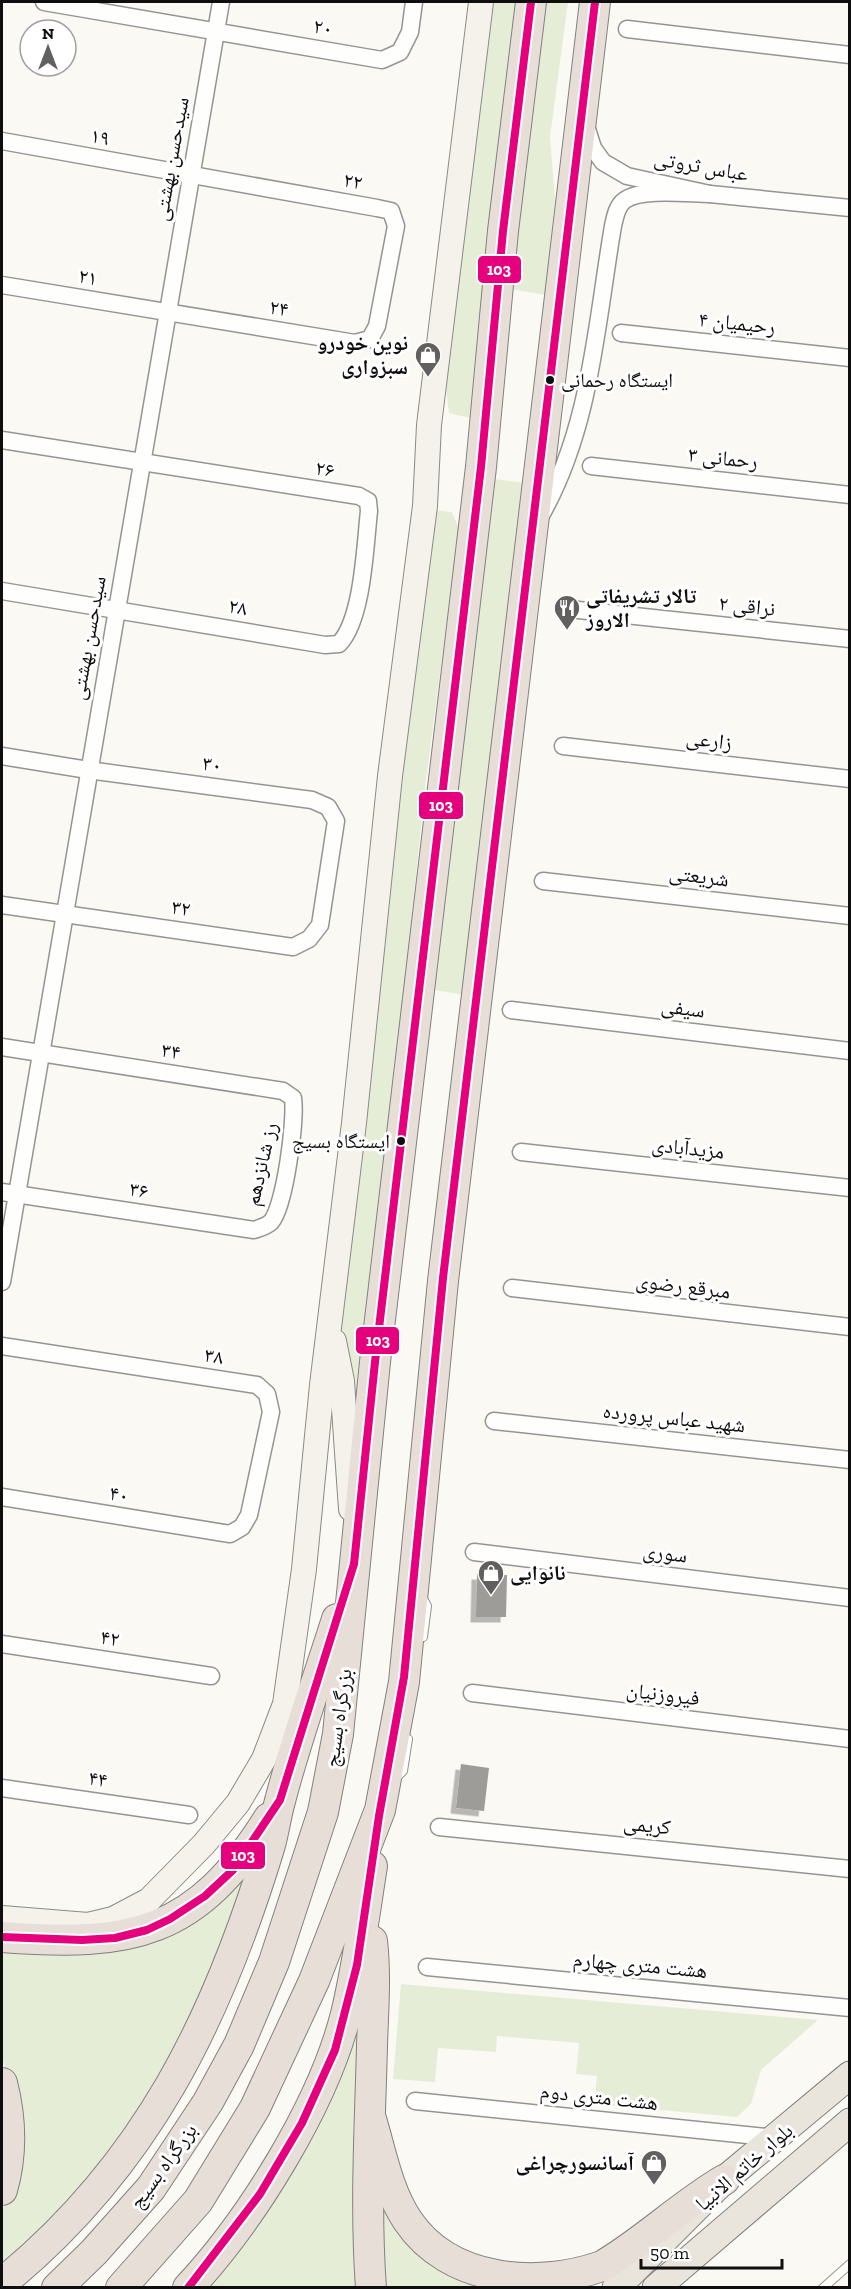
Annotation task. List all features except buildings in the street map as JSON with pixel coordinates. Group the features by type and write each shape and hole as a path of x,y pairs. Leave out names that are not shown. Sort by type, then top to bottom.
{"highway":[{"name":"بزرگراه بسیج","path":"57,2288 120,2224 171,2160 208,2102 239,2044 274,1962 323,1812 338,1734 379,1326 481,467 503,231 531,2"},
{"path":"188,2288 225,2244 263,2191 331,2060 346,2015 404,1682 441,1292 595,2"},
{"path":"2,2283 42,2250 72,2221 144,2128 184,2063 217,1994 237,1942 270,1843 280,1800 354,1564"},
{"path":"2,1937 82,1940 115,1938 147,1930 170,1919 205,1896 233,1870 280,1800"},
{"path":"121,2288 198,2201 255,2108 314,1981 382,1800"},
{"path":"367,1896 374,1957 371,2119 366,2171 370,2288"},
{"path":"2,2083 9,2139 2,2190"},
{"path":"371,2119 398,2204 420,2237 450,2263 478,2276 500,2282 543,2284 564,2281 601,2266 693,2198 724,2180"}],"main road":[{"path":"2,1918 88,1925 113,1919 149,1900 204,1844 238,1803 264,1759 285,1704 304,1569 390,776 425,506 429,425 481,2"},
{"path":"330,1321 342,1381 354,1564"},
{"name":"بلوار خاتم الانبیا","path":"616,2288 724,2180 777,2138 849,2075"},
{"name":"بلوار خاتم الانبیا","path":"656,2288 849,2122"}],"street":[{"name":"۲۰","path":"44,2 382,60 400,52 410,32 414,2"},
{"name":"سیدحسن بهشتی","path":"2,1280 9,1194 40,1053 221,2"},
{"path":"627,30 849,55"},
{"name":"عباس ثروتی","path":"582,112 593,148 615,170 627,176 710,194 849,207"},
{"name":"۱۹","path":"2,141 191,177"},
{"name":"۲۲","path":"191,177 391,212 396,226 377,326"},
{"path":"532,531 555,491 573,449 587,391 610,244 618,208 623,201 639,194 710,194"},
{"name":"۲۱","path":"2,285 167,313"},
{"name":"۲۴","path":"167,313 355,343 370,339 377,326"},
{"name":"رحیمیان ۴","path":"621,333 849,358"},
{"path":"2,440 141,463"},
{"name":"۲۶","path":"141,463 359,496 368,501 369,511 359,592 348,635"},
{"name":"رحمانی ۳","path":"591,466 849,495"},
{"name":"۲۸","path":"2,591 325,645 339,644 348,635"},
{"name":"نراقی ۲","path":"569,609 849,639"},
{"name":"زارعی","path":"563,746 849,780"},
{"name":"۳۰","path":"2,756 312,800 328,807 336,821 320,925 309,939 293,947"},
{"name":"شریعتی","path":"543,881 849,916"},
{"name":"۳۲","path":"2,905 293,947"},
{"name":"سیفی","path":"510,1010 849,1051"},
{"name":"۳۴","path":"2,1047 283,1092 293,1098"},
{"name":"رز شانزدهم","path":"254,1230 270,1223 279,1208 296,1116 293,1098"},
{"name":"مزیدآبادی","path":"522,1152 849,1188"},
{"name":"۳۶","path":"9,1194 254,1230"},
{"name":"مبرقع رضوی","path":"512,1288 849,1327"},
{"name":"۳۸","path":"2,1346 257,1385 267,1394 271,1412 249,1515 242,1527 230,1534"},
{"name":"شهید عباس پرورده","path":"494,1421 849,1460"},
{"name":"۴۰","path":"2,1497 230,1534"},
{"name":"سوری","path":"474,1552 849,1598"},
{"name":"۴۲","path":"2,1644 211,1676"},
{"name":"فیروزنیان","path":"472,1693 849,1739"},
{"name":"۴۴","path":"2,1788 189,1815"},
{"name":"کریمی","path":"439,1827 849,1869"},
{"name":"هشت متری چهارم","path":"427,1967 849,2008"},
{"name":"هشت متری دوم","path":"415,2101 777,2138"}],"lane":[{"path":"413,1582 428,1606 422,1642"},
{"path":"382,1800 404,1771 410,1724"},
{"path":"824,2288 849,2264"}],"green space":[{"path":"490,2 518,2 493,192 470,418 449,413 445,382"},
{"path":"545,2 568,2 550,137 555,199 545,295 511,289"},
{"path":"493,479 526,483 466,995 435,990 444,861"},
{"path":"432,510 452,512 459,529 426,780 398,1048 350,1444 339,1314"},
{"path":"265,1837 223,1954 125,2143 2,2272 2,2213 10,2189 9,2077 2,2059 2,1945 117,1946"},
{"path":"363,1983 362,2287 201,2288"},
{"path":"401,1984 818,2020 761,2070 751,2104 737,2117 594,2104 597,2076 576,2074 579,2043 497,2036 496,2052 438,2048 435,2082 393,2079"},
{"path":"385,2196 446,2273 477,2287 378,2287 375,2218"}],"transit line":[{"name":"103","path":"2,1937 82,1940 115,1938 147,1930 170,1919 205,1896 233,1870 280,1800 354,1564 375,1362 481,467 503,231 531,2"},
{"name":"103","path":"188,2288 260,2194 302,2123 335,2050 357,1965 379,1816 404,1677 443,1278 595,2"}],"place":[{"name":"نوین خودرو سبزواری","path":"428,378"},
{"name":"ایستگاه رحمانی","path":"550,380"},
{"name":"تالار تشریفاتی الاروز","path":"567,631"},
{"name":"ایستگاه بسیج","path":"401,1141"},
{"name":"نانوایی","path":"491,1596"},
{"name":"آسانسورچراغی","path":"654,2186"}]}
